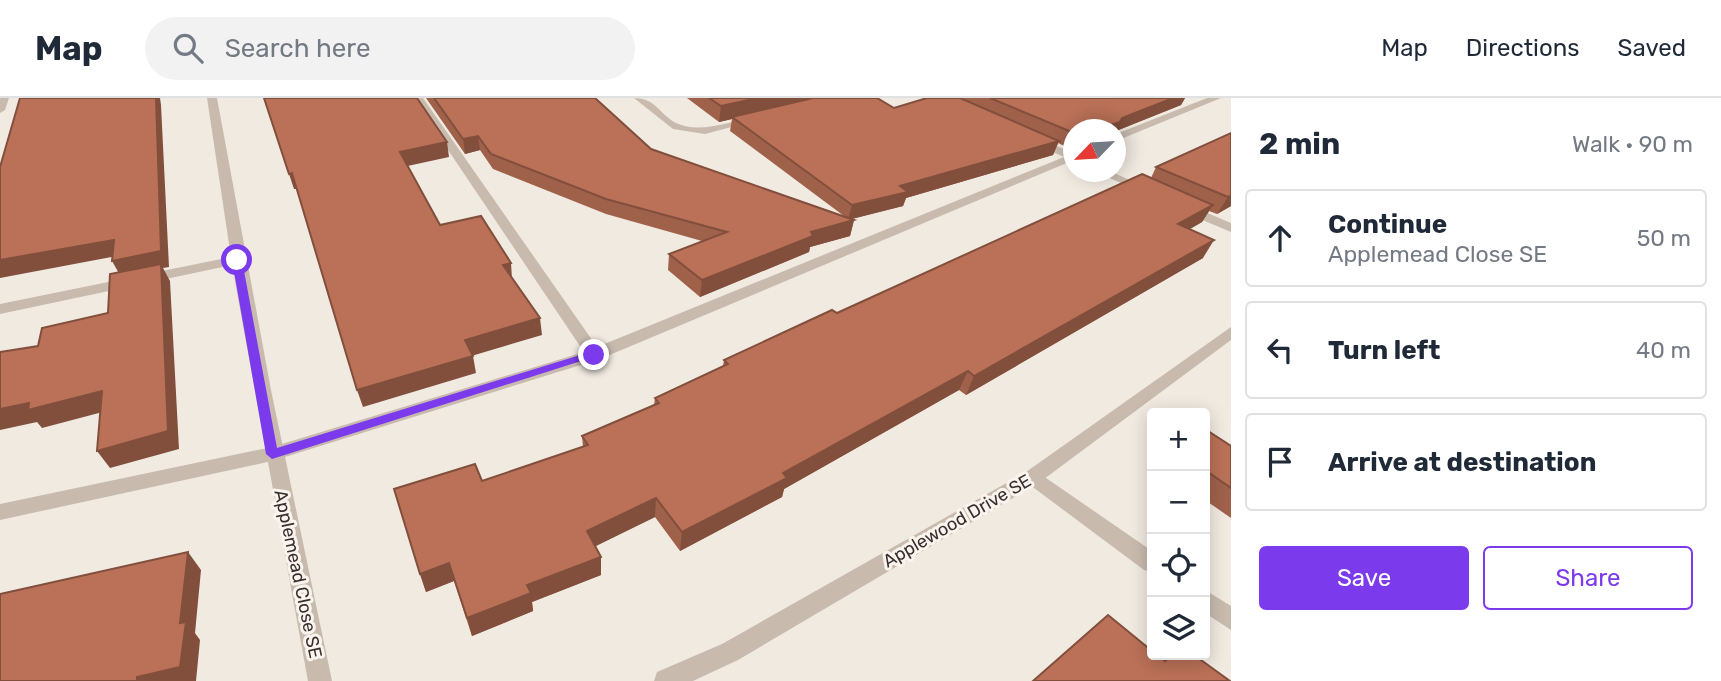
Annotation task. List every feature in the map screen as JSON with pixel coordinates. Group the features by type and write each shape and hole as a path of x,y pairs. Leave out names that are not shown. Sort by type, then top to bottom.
{"street":[{"path":"0,110 4,98"},
{"name":"Applemead Close SE","path":"212,98 237,260 272,454 320,681"},
{"path":"418,98 594,355"},
{"path":"639,98 673,126 705,131 771,116"},
{"path":"1126,134 1216,98"},
{"path":"1022,135 1063,153"},
{"path":"0,512 272,454 594,355 1063,161"},
{"path":"1126,182 1231,228"},
{"path":"0,309 237,260"},
{"name":"Applewood Drive SE","path":"666,681 730,652 1033,477 1231,332"},
{"path":"1033,477 1147,559"},
{"path":"1210,604 1231,619"}],"building":[{"path":"20,98 156,98 161,251 112,261 114,240 0,260 0,167"},
{"path":"264,98 417,98 447,142 400,152 440,225 481,216 511,263 503,265 540,318 465,340 473,356 357,390 292,173 289,174"},
{"path":"434,98 595,98 651,149 854,220 811,232 813,236 702,280 669,254 727,232 606,199 491,154 478,136 463,139"},
{"path":"709,98 758,98 721,106"},
{"path":"813,98 877,98 894,108 927,98 960,98 1059,141 900,186 908,192 852,205 732,117"},
{"path":"990,98 1173,98 1122,119 1063,119 1063,128"},
{"path":"1231,133 1231,195 1228,197 1156,167"},
{"path":"1142,174 1213,205 1178,224 1214,240 974,376 968,371 783,473 787,478 682,532 656,498 587,531 601,557 527,585 531,593 467,618 449,563 420,574 394,489 475,464 482,481 588,445 582,436 659,403 655,398 728,364 724,360 832,310 837,313"},
{"path":"161,264 168,431 97,451 102,391 28,410 29,403 0,409 0,352 38,346 42,328 108,313 110,274"},
{"path":"1210,432 1231,446 1231,488 1210,473"},
{"path":"188,552 180,623 186,622 180,667 137,677 137,681 0,681 0,594"},
{"path":"1108,615 1147,647 1147,660 1201,660 1230,681 1033,681"}],"route":[{"path":"237,260 272,454 594,355"}]}
